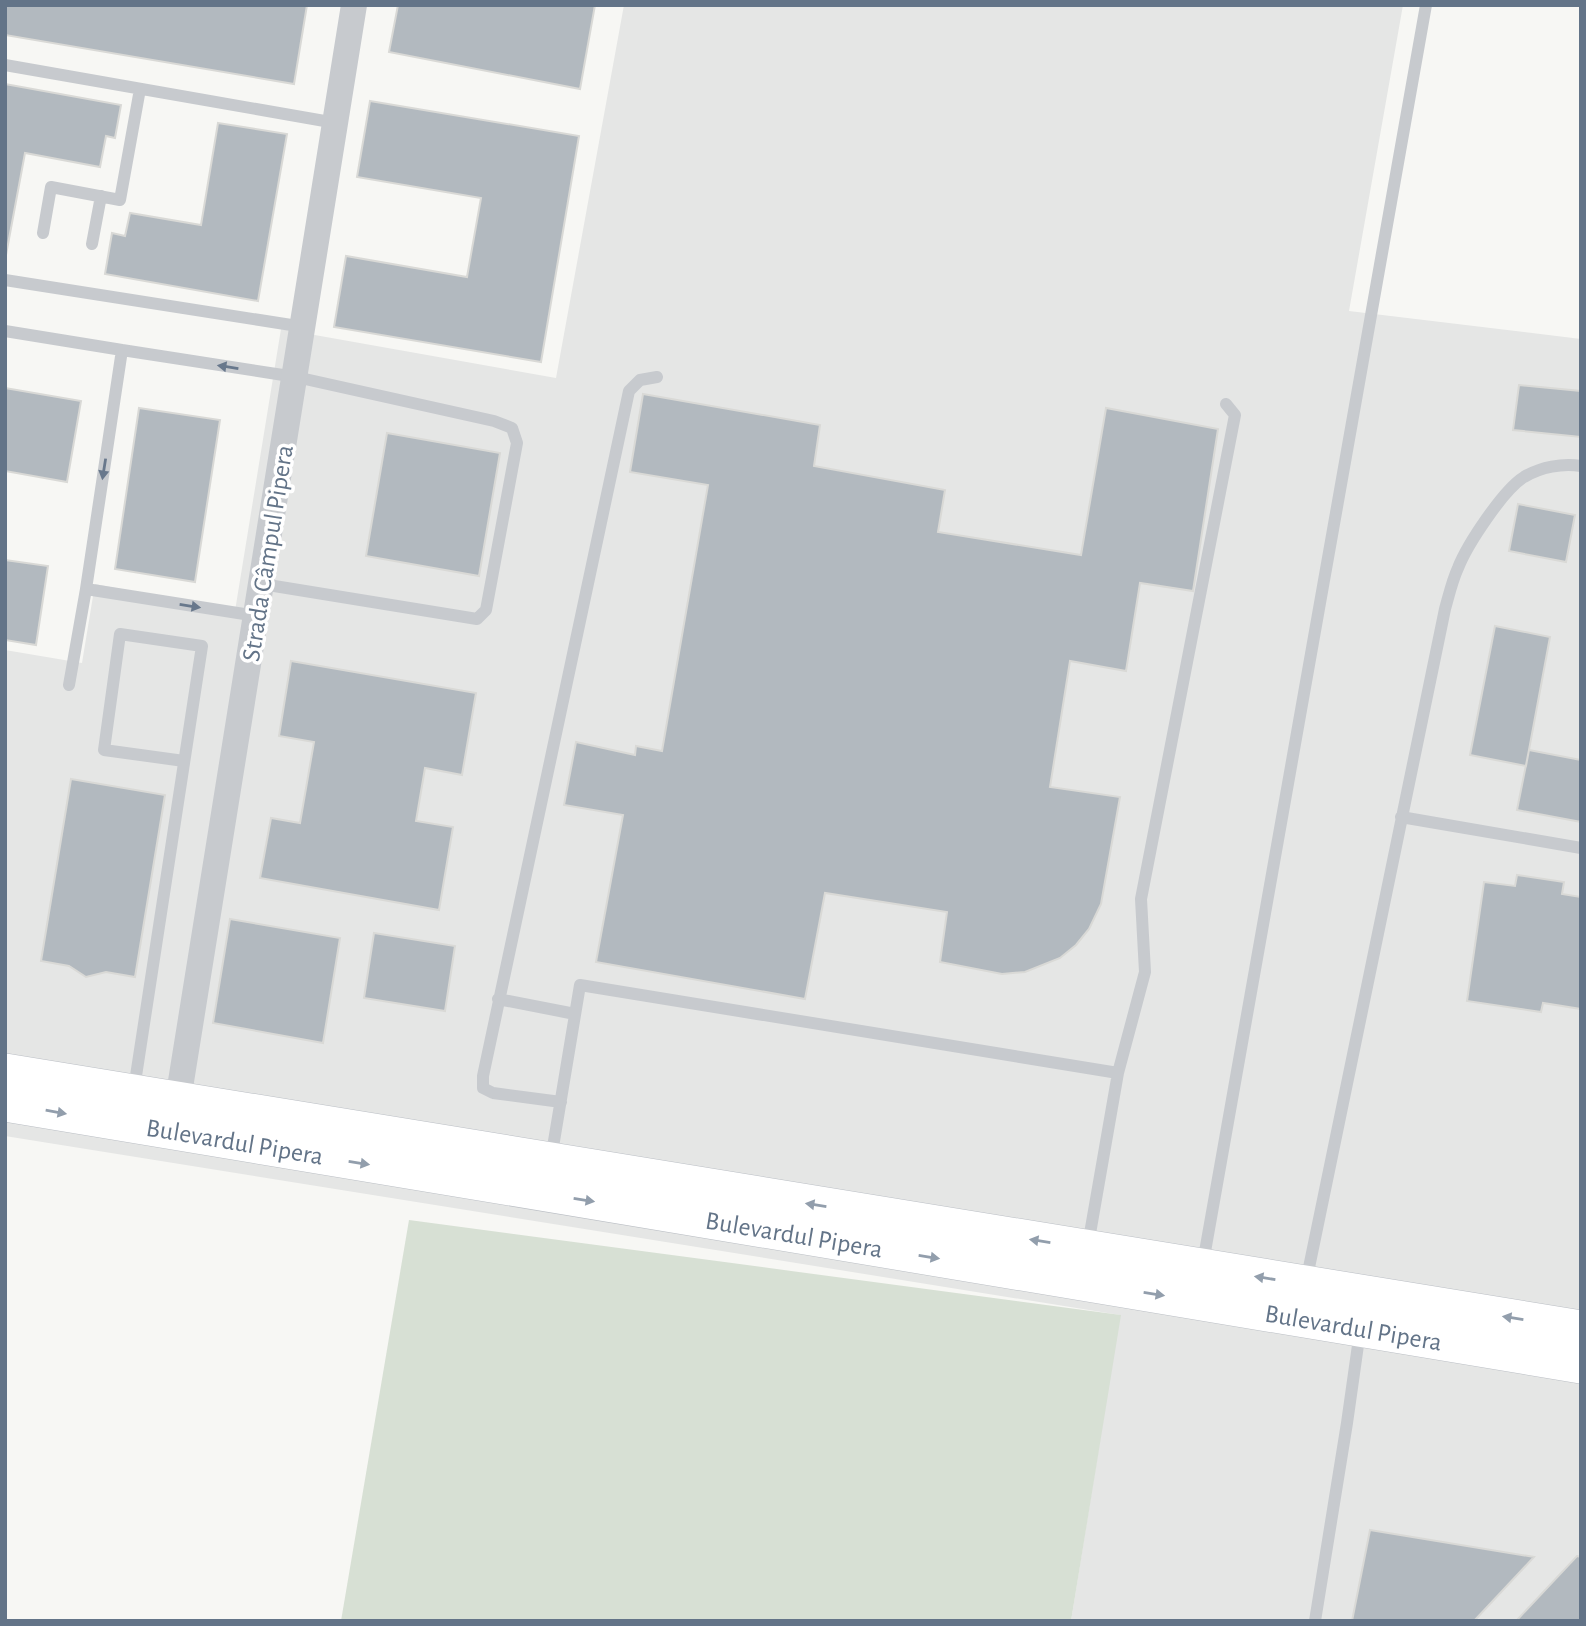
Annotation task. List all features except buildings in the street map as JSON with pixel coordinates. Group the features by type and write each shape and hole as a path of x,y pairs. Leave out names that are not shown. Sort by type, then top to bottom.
{"main road":[{"name":"Bulevardul Pipera","path":"5,1072 1581,1329"},
{"name":"Bulevardul Pipera","path":"5,1103 1581,1365"}],"street":[{"name":"Strada Câmpul Pipera","path":"178,1100 354,5"}],"lane":[{"path":"1202,1268 1426,5"},
{"path":"5,65 336,123"},
{"path":"43,233 51,187 120,200 140,89"},
{"path":"92,244 101,196"},
{"path":"5,280 304,327"},
{"path":"5,331 296,377 494,421 512,428 517,443 486,610 477,618 262,584"},
{"path":"69,685 122,350"},
{"path":"561,1102 493,1093 483,1088 482,1076 629,391 640,380 657,377"},
{"path":"1087,1249 1118,1073 1145,972 1142,899 1235,415 1226,404"},
{"path":"1306,1285 1401,817 1445,609 1458,566 1502,498 1522,478 1544,468 1581,466"},
{"path":"86,589 257,616"},
{"path":"134,1093 202,646 120,634 104,750 184,761"},
{"path":"1401,817 1581,848"},
{"path":"551,1161 580,985 1118,1073"},
{"path":"498,999 575,1014"},
{"path":"1315,1621 1360,1328"}],"shaded area":[{"path":"624,5 1403,5 1349,311 1581,339 1581,1621 1071,1621 1120,1315 5,1136 5,650 82,663 95,584 235,611 281,329 556,378"},
{"path":"409,1220 1121,1315 1071,1621 341,1621"}]}
